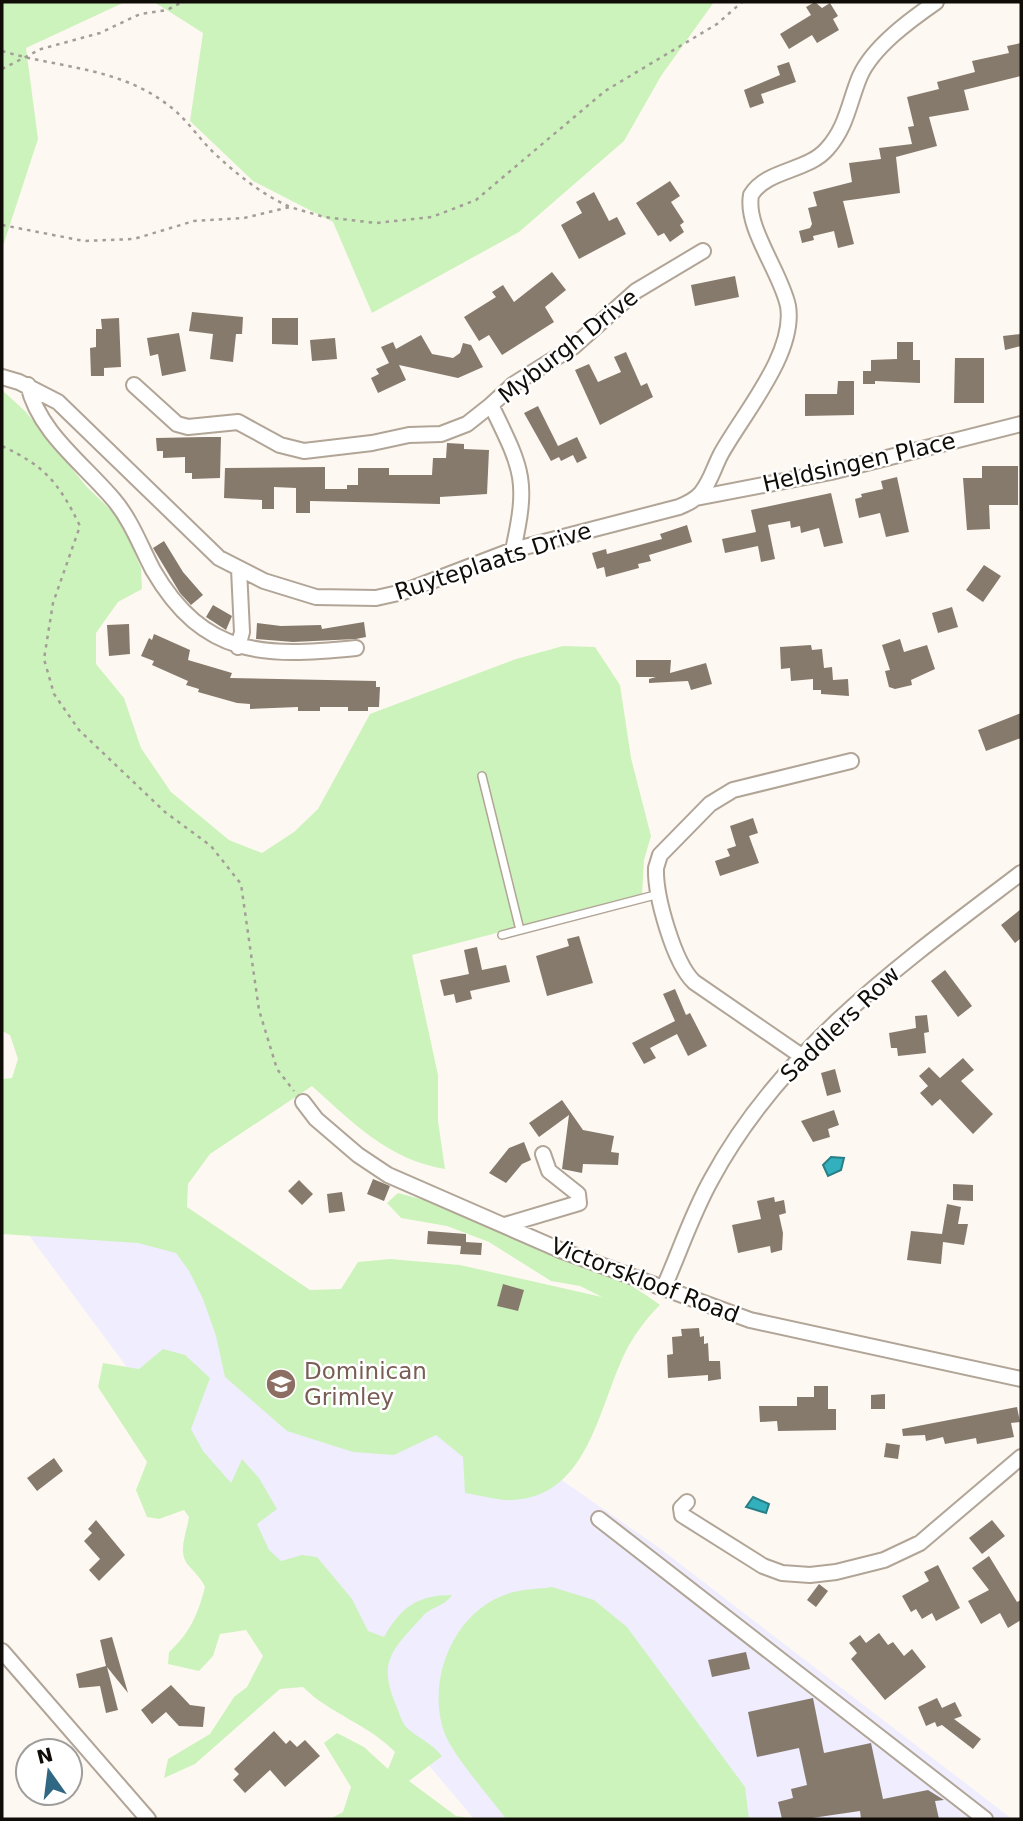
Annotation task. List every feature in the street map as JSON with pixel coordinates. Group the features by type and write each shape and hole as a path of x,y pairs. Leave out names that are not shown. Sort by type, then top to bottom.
{"street":[{"path":"696,498 708,484 720,456 781,352 788,326 783,289 753,220 751,195 764,183 804,165 827,149 844,125 864,68 883,47 936,2"},
{"name":"Myburgh Drive","path":"513,550 523,503 523,486 516,456 491,405 514,384 573,347 636,291 703,251"},
{"name":"Ruyteplaats Drive","path":"2,377 28,386 58,402 211,552 239,569 289,591 316,597 376,598 412,589 513,550 672,509 696,498"},
{"path":"134,385 177,424 188,427 238,422 280,445 304,451 372,443 409,435 441,434 467,424 491,405"},
{"path":"28,386 33,402 46,423 116,502 154,571 179,607 214,637 238,647 296,653 356,648"},
{"name":"Heldsingen Place","path":"696,498 831,472 1021,424"},
{"path":"238,647 242,632 239,569"},
{"path":"800,1055 688,977 676,955 656,875 660,855 719,796 733,790 850,761"},
{"name":"Saddlers Row","path":"664,1287 711,1179 744,1129 800,1055 911,957 1021,873"},
{"name":"Victorskloof Road","path":"303,1102 316,1119 381,1170 560,1250 750,1320 1021,1379"},
{"path":"505,1225 579,1203 578,1194 571,1185 552,1174 543,1154"},
{"path":"687,1502 681,1508 682,1515 763,1566 782,1573 810,1575 836,1572 884,1560 920,1543 1021,1457"},
{"path":"599,1520 985,1819"},
{"path":"2,1651 148,1819"}],"lane":[{"path":"482,776 520,930"},
{"path":"502,935 660,894"}],"path":[{"path":"2,69 41,49 100,33 140,14 167,10 181,2"},
{"path":"2,51 23,58 59,62 114,76 143,88 169,105 213,152 268,198 324,217 376,223 432,217 476,200 605,91 716,23 741,2"},
{"path":"2,225 85,241 134,239 194,222 244,218 290,207"},
{"path":"2,446 33,460 61,488 79,526 52,603 44,659 54,694 79,730 165,813 211,846 241,884 258,1010 277,1069 303,1102"}],"shaded area":[{"name":"Dominican Grimley","path":"2,1199 188,1220 658,1547 1012,1819 474,1819 374,1700"}],"green space":[{"path":"2,2 125,2 26,48 38,139 2,249"},
{"path":"154,2 714,2 661,76 624,141 519,232 372,313 333,222 253,181 190,121 203,33"},
{"path":"2,390 26,412 86,486 122,521 141,568 142,589 118,602 96,633 96,664 124,698 141,748 171,792 229,840 262,853 294,832 318,809 370,714 516,659 563,646 595,647 620,685 631,758 651,836 644,860 642,895 412,955 438,1075 438,1121 445,1169 389,1149 357,1126 312,1086 210,1154 188,1184 187,1207 310,1290 341,1289 358,1262 390,1259 460,1265 602,1297 580,1286 551,1281 489,1242 447,1226 401,1218 387,1203 398,1193 465,1212 535,1238 602,1269 660,1305 642,1325 628,1347 589,1442 576,1464 560,1482 539,1494 507,1500 465,1493 463,1457 436,1435 394,1455 353,1452 287,1431 225,1377 216,1336 203,1299 176,1253 138,1243 2,1234 2,1079 12,1078 18,1059 10,1035 2,1031"},
{"path":"163,1349 185,1355 210,1378 191,1429 203,1451 231,1483 242,1459 259,1478 277,1509 257,1524 269,1550 281,1561 302,1555 317,1557 352,1599 368,1631 384,1637 397,1618 411,1605 429,1597 452,1595 427,1613 403,1638 391,1656 388,1677 390,1690 404,1724 442,1756 409,1781 456,1816 478,1819 330,1819 343,1812 351,1787 324,1743 337,1733 364,1747 388,1769 395,1752 303,1687 280,1689 195,1764 164,1778 168,1759 210,1734 234,1697 247,1687 263,1656 246,1630 220,1634 213,1656 199,1671 168,1664 169,1652 192,1623 205,1587 183,1554 189,1517 184,1510 159,1519 147,1517 136,1490 147,1462 98,1387 103,1363 139,1369"},
{"path":"552,1587 594,1600 627,1627 745,1787 749,1819 506,1819 463,1764 444,1732 439,1712 442,1669 460,1630 474,1614 490,1602 510,1593"}],"water":[{"path":"831,1157 844,1158 841,1170 828,1176 823,1165"},
{"path":"753,1497 769,1504 766,1513 746,1507"}],"building":[{"path":"815,2 822,8 830,3 838,16 833,19 839,30 817,43 812,35 789,49 780,34 811,15 806,7"},
{"path":"1021,43 1021,76 964,90 969,110 929,117 937,146 896,157 900,193 843,201 854,244 838,248 834,231 813,236 814,240 802,243 799,231 810,228 812,224 808,208 817,206 813,192 852,182 849,163 881,159 879,148 912,144 908,127 914,126 907,97 939,89 937,82 975,72 972,61 1009,53 1007,46"},
{"path":"789,62 796,82 761,94 764,103 750,108 744,90 780,75 777,66"},
{"path":"670,181 680,196 671,202 684,222 680,225 684,232 670,242 664,233 658,236 636,203"},
{"path":"594,192 609,221 617,217 626,234 579,259 561,225 582,213 576,202"},
{"path":"552,272 566,290 545,307 554,322 502,355 489,335 479,341 464,317 496,297 492,292 503,285 514,302"},
{"path":"735,276 739,297 695,306 691,285"},
{"path":"192,312 243,317 242,334 236,334 233,362 210,359 213,334 189,331"},
{"path":"119,318 121,367 104,368 104,376 91,376 90,348 96,347 96,329 102,329 101,319"},
{"path":"272,318 298,318 298,345 272,344"},
{"path":"179,333 186,371 162,376 158,354 150,356 147,338"},
{"path":"1021,334 1021,346 1005,350 1003,336"},
{"path":"421,335 432,354 453,358 460,353 463,343 471,345 483,367 458,378 399,365 406,380 378,393 371,378 379,374 376,369 389,363 381,347 393,342 396,349"},
{"path":"335,338 337,359 312,361 310,340"},
{"path":"897,342 913,342 913,360 920,360 920,383 875,381 875,384 863,384 863,371 871,371 871,360 897,359"},
{"path":"626,352 641,386 647,383 653,397 600,425 575,370 589,364 598,382 621,372 614,357"},
{"path":"955,358 984,358 984,403 954,403"},
{"path":"838,381 854,381 854,415 805,416 805,394 837,394"},
{"path":"538,406 558,446 577,437 587,458 577,463 573,455 561,461 559,457 551,461 524,413"},
{"path":"221,437 220,478 192,479 192,473 185,473 185,457 163,458 163,451 157,451 156,438"},
{"path":"447,443 464,444 464,449 489,450 487,494 440,497 440,504 310,501 310,513 296,513 296,488 274,487 274,509 262,509 262,500 224,498 225,468 325,467 325,489 347,489 347,485 358,485 358,468 389,468 389,475 432,475 433,458 446,458"},
{"path":"982,466 1018,466 1018,505 989,505 990,529 967,530 963,478 982,478"},
{"path":"897,477 909,532 886,537 880,513 859,518 855,499 862,497 861,494 883,489 881,481"},
{"path":"831,493 843,543 824,547 819,528 801,533 800,526 791,528 790,521 768,525 775,559 761,562 758,546 725,553 722,539 756,532 751,510"},
{"path":"687,525 692,542 649,555 651,561 638,564 639,568 606,577 604,567 597,569 592,553 606,549 607,554 662,539 660,534"},
{"path":"164,541 183,572 203,595 191,605 180,593 153,548"},
{"path":"984,565 1001,576 983,602 966,590"},
{"path":"213,605 232,616 226,630 206,617"},
{"path":"952,607 958,627 938,633 932,613"},
{"path":"364,622 366,637 356,639 293,642 256,639 257,623 281,626 321,625 322,629"},
{"path":"129,624 130,654 109,656 107,625"},
{"path":"154,634 190,650 188,660 232,673 230,678 376,681 376,687 380,687 379,707 368,707 368,711 348,711 348,707 320,707 320,711 298,711 298,707 250,709 250,704 198,692 199,689 186,685 188,681 152,665 154,661 141,656 149,638 152,640"},
{"path":"900,639 904,652 927,645 935,669 911,680 912,685 895,689 889,687 885,671 890,670 882,645"},
{"path":"811,645 812,650 822,649 824,668 832,667 833,680 848,679 849,696 821,694 821,690 813,690 813,679 791,681 790,668 781,669 780,647"},
{"path":"636,660 671,660 670,673 706,663 712,684 691,690 688,681 649,683 649,679 656,677 636,677"},
{"path":"1021,713 1021,738 986,751 978,730"},
{"path":"753,818 758,833 749,836 759,863 720,876 715,861 730,856 727,849 736,846 730,826"},
{"path":"1021,909 1021,938 1015,943 1001,925"},
{"path":"579,936 593,983 547,996 536,956 569,946 567,939"},
{"path":"477,947 482,970 506,965 510,982 470,991 472,999 456,1003 454,994 444,996 440,980 469,974 464,950"},
{"path":"945,970 972,1006 958,1017 931,981"},
{"path":"675,989 686,1015 690,1013 707,1046 688,1056 677,1034 650,1048 656,1058 644,1064 632,1043 675,1021 663,994"},
{"path":"927,1015 929,1032 924,1033 926,1053 898,1056 897,1048 891,1048 889,1033 916,1028 915,1016"},
{"path":"963,1058 974,1070 961,1081 993,1114 973,1134 940,1099 932,1106 920,1093 928,1086 919,1076 929,1067 940,1078"},
{"path":"835,1069 841,1092 827,1096 821,1073"},
{"path":"562,1100 583,1130 614,1136 611,1152 619,1153 618,1165 583,1164 582,1173 562,1169 569,1115 539,1137 529,1123"},
{"path":"834,1110 839,1125 828,1129 830,1137 813,1142 801,1121"},
{"path":"524,1142 531,1160 522,1164 506,1183 489,1173 509,1148"},
{"path":"373,1179 390,1186 384,1201 367,1194"},
{"path":"299,1180 313,1194 302,1205 288,1191"},
{"path":"953,1184 973,1185 973,1201 953,1200"},
{"path":"342,1192 345,1211 329,1213 327,1194"},
{"path":"774,1197 775,1202 784,1200 786,1213 779,1215 783,1233 782,1250 771,1253 770,1246 738,1253 732,1225 761,1219 757,1201"},
{"path":"947,1204 961,1207 958,1224 968,1224 964,1245 943,1242 941,1264 907,1260 911,1231 942,1234"},
{"path":"428,1231 466,1234 466,1242 482,1243 481,1255 460,1254 461,1246 427,1244"},
{"path":"503,1284 524,1290 518,1311 497,1306"},
{"path":"699,1328 700,1337 704,1336 704,1344 708,1343 709,1361 720,1361 721,1379 708,1381 708,1375 668,1378 667,1355 673,1354 672,1337 682,1336 681,1329"},
{"path":"814,1386 828,1386 828,1409 836,1409 836,1430 778,1431 777,1421 760,1422 759,1406 797,1406 797,1397 814,1397"},
{"path":"885,1394 885,1409 871,1409 871,1395"},
{"path":"1017,1407 1020,1422 1011,1423 1014,1437 977,1444 976,1438 945,1444 943,1437 926,1441 925,1435 903,1436 902,1429"},
{"path":"886,1443 900,1445 898,1459 884,1457"},
{"path":"54,1458 63,1471 37,1491 27,1478"},
{"path":"96,1520 125,1555 99,1581 89,1570 100,1559 84,1541 92,1533 88,1529"},
{"path":"992,1520 1005,1536 982,1554 969,1538"},
{"path":"989,1556 1017,1602 1021,1600 1021,1620 1008,1628 1000,1613 981,1624 968,1601 989,1590 972,1568"},
{"path":"938,1565 960,1608 936,1621 932,1613 922,1619 916,1609 911,1612 902,1596 929,1581 924,1572"},
{"path":"819,1584 828,1591 816,1607 807,1600"},
{"path":"879,1633 888,1645 893,1642 904,1656 912,1649 926,1667 885,1700 851,1659 857,1653 849,1643 860,1635 866,1643"},
{"path":"112,1637 128,1693 107,1667 118,1710 106,1713 100,1686 79,1688 76,1674 106,1666 100,1640"},
{"path":"746,1652 750,1669 712,1677 708,1660"},
{"path":"171,1685 190,1705 205,1707 203,1727 179,1726 166,1712 152,1724 141,1710"},
{"path":"813,1698 824,1753 871,1743 883,1799 928,1790 944,1800 935,1801 939,1819 861,1819 860,1811 805,1819 782,1819 778,1802 793,1798 791,1789 807,1785 799,1748 757,1757 748,1712"},
{"path":"937,1698 942,1708 955,1702 962,1716 954,1719 981,1739 973,1749 942,1725 937,1727 935,1722 926,1726 918,1707"},
{"path":"274,1731 286,1744 290,1740 297,1747 305,1740 320,1756 285,1787 270,1770 245,1793 233,1780 239,1774 234,1769"}],"place":[{"name":"Dominican Grimley","path":"281,1384"}]}
